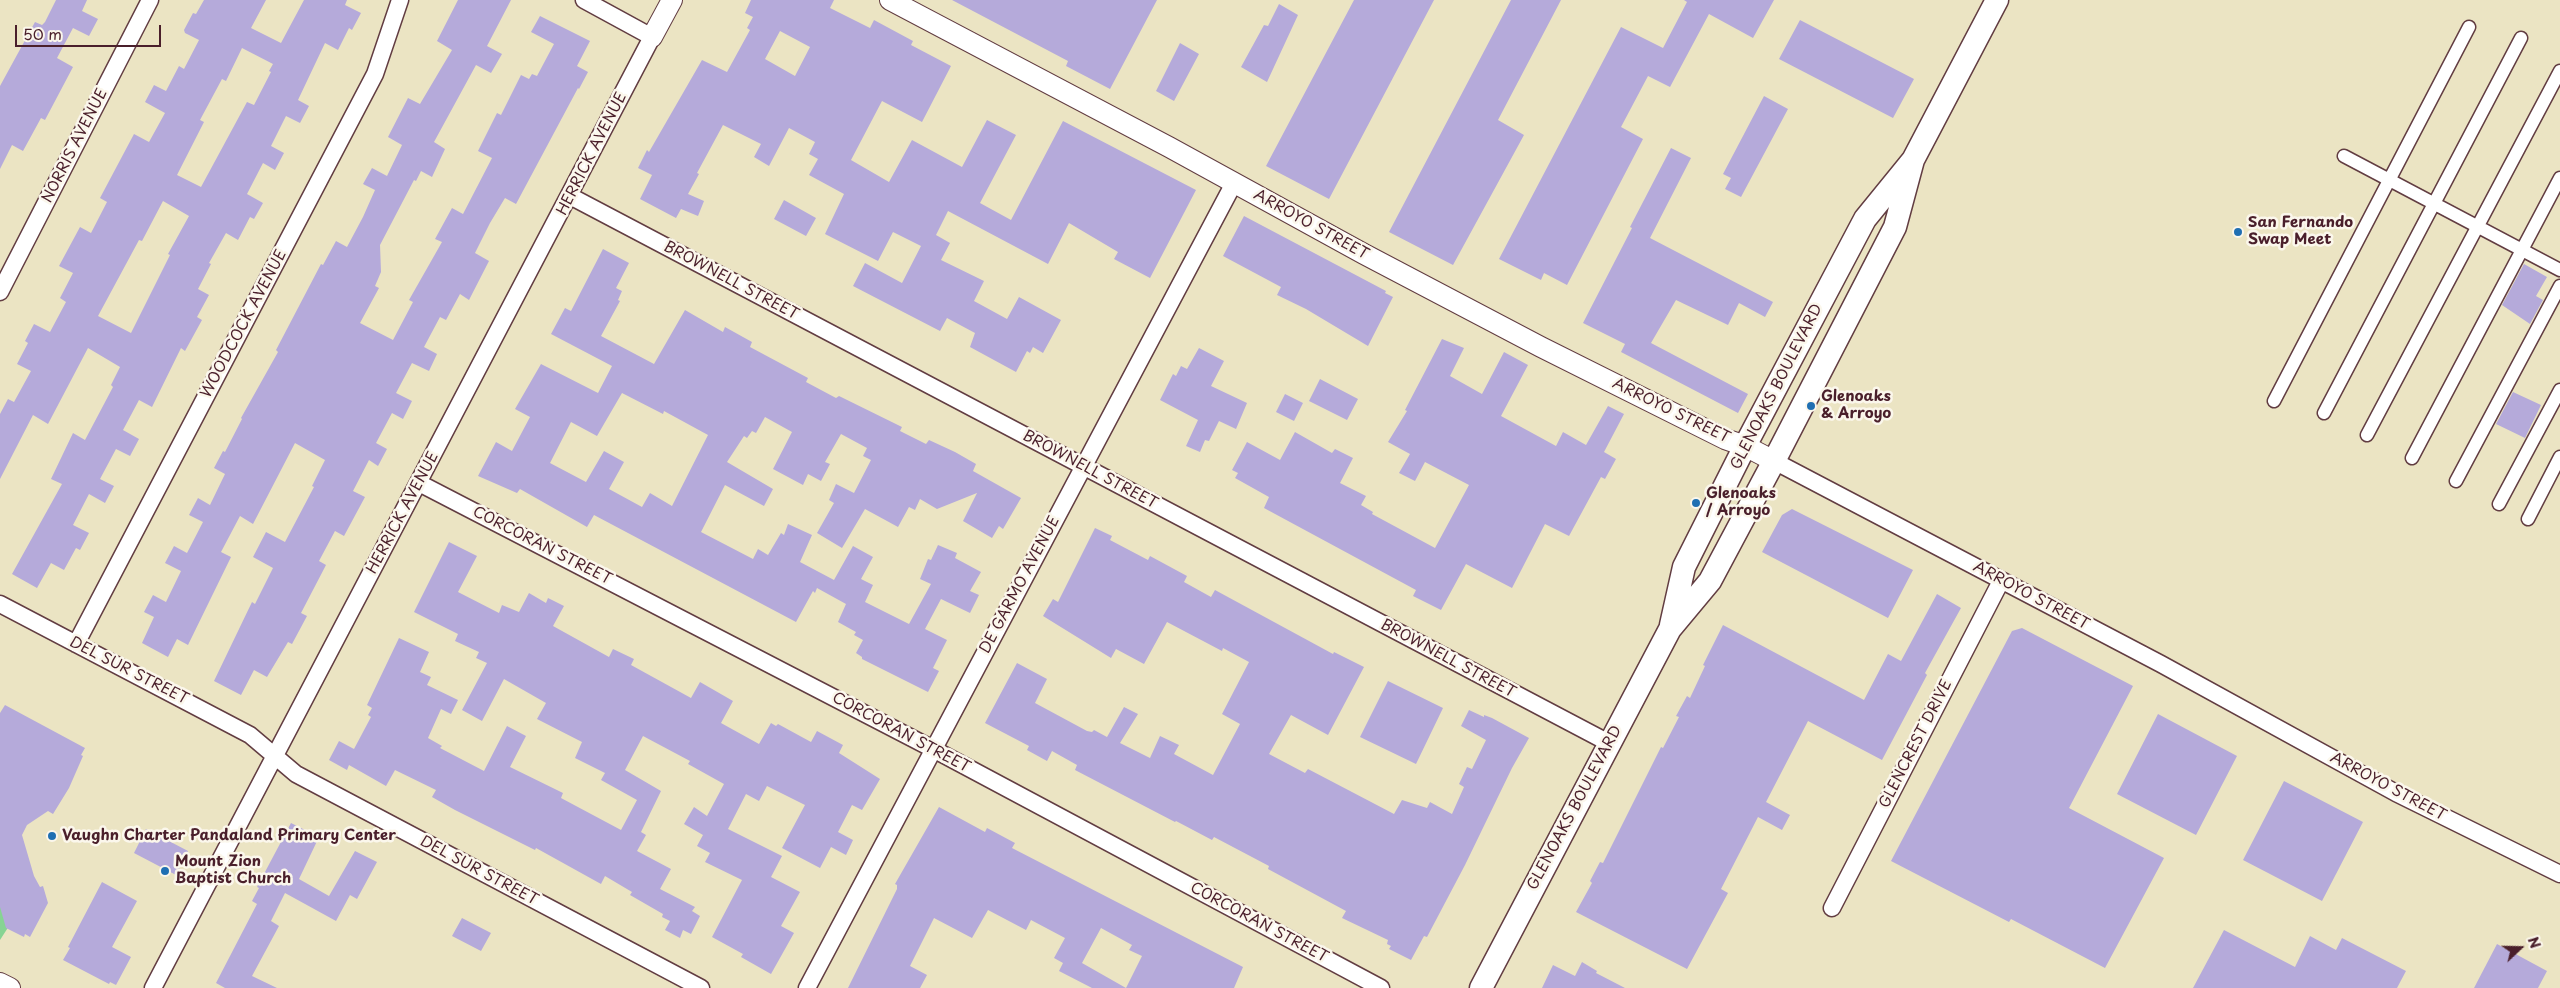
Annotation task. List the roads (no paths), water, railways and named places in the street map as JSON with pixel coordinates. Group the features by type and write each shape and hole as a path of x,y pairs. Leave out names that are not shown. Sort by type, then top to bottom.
{"main road":[{"name":"GLENOAKS BOULEVARD","path":"1670,629 1684,567 1745,446 1865,219 1913,160 1997,0"},
{"name":"GLENOAKS BOULEVARD","path":"1481,988 1670,629 1710,580 1774,461 1895,227 1913,160"}],"street":[{"name":"NORRIS AVENUE","path":"0,292 150,0"},
{"name":"WOODCOCK AVENUE","path":"76,644 375,74 400,0"},
{"path":"584,0 652,37 672,0"},
{"name":"ARROYO STREET","path":"890,0 1533,343 1725,439 1745,446 2175,672 2396,793 2560,874"},
{"path":"2274,401 2469,27"},
{"name":"HERRICK AVENUE","path":"153,988 652,37"},
{"path":"2324,413 2522,38"},
{"path":"2367,435 2560,71"},
{"path":"2344,156 2560,270"},
{"path":"2412,458 2560,179"},
{"name":"DE GARMO AVENUE","path":"807,988 1082,466 1199,252 1234,183"},
{"name":"BROWNELL STREET","path":"570,196 1609,744"},
{"path":"2456,481 2560,286"},
{"path":"2499,504 2560,390"},
{"path":"2528,519 2560,457"},
{"name":"CORCORAN STREET","path":"419,483 933,749 1381,988"},
{"name":"GLENCREST DRIVE","path":"1832,908 2001,581"},
{"name":"DEL SUR STREET","path":"0,604 250,735 296,774 701,988"},
{"path":"0,983 10,988"}],"place":[{"name":"San Fernando Swap Meet","path":"2238,232"},
{"name":"Glenoaks & Arroyo","path":"1811,406"},
{"name":"Glenoaks / Arroyo","path":"1696,503"},
{"name":"Vaughn Charter Pandaland Primary Center","path":"52,836"},
{"name":"Mount Zion Baptist Church","path":"165,871"}]}
